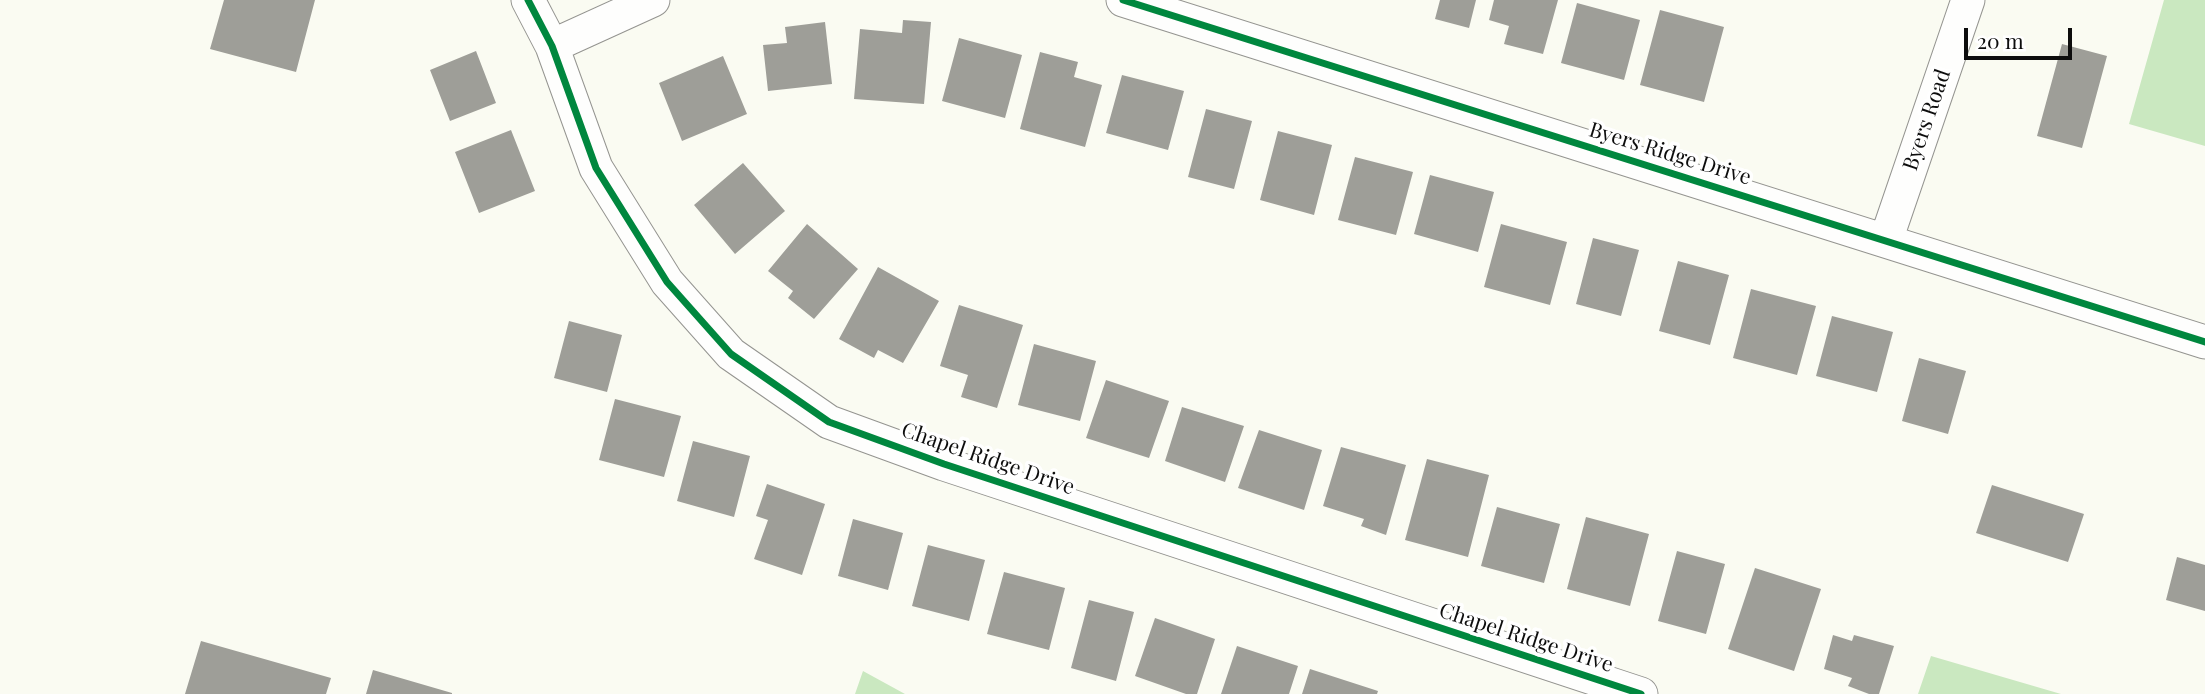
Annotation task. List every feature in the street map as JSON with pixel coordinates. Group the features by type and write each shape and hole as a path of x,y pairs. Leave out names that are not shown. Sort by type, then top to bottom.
{"street":[{"name":"Chapel Ridge Drive","path":"528,0 552,46 596,169 667,282 732,354 829,422 944,464 1641,694"},
{"path":"552,46 653,0"},
{"name":"Byers Ridge Drive","path":"1123,0 2205,342"},
{"name":"Byers Road","path":"1886,240 1968,0"}],"green space":[{"path":"2164,0 2205,0 2205,146 2129,124"},
{"path":"1931,656 2061,694 1918,694"},
{"path":"863,671 905,694 855,694"}],"building":[{"path":"224,0 315,0 296,72 210,49"},
{"path":"1440,0 1476,0 1469,28 1435,19"},
{"path":"1494,0 1558,0 1543,54 1504,44 1509,26 1489,20"},
{"path":"1577,3 1640,20 1624,80 1561,63"},
{"path":"1660,10 1724,27 1704,102 1640,85"},
{"path":"903,20 931,22 924,104 854,99 860,29 902,33"},
{"path":"825,22 832,84 768,91 763,45 787,43 785,27"},
{"path":"959,38 1022,55 1005,118 942,101"},
{"path":"2062,44 2107,56 2082,148 2037,136"},
{"path":"476,51 496,103 450,121 430,70"},
{"path":"1040,52 1078,62 1074,77 1102,85 1085,147 1020,129"},
{"path":"723,56 747,114 682,141 659,83"},
{"path":"1122,75 1184,91 1168,150 1106,133"},
{"path":"1206,109 1252,121 1234,189 1188,177"},
{"path":"511,130 535,191 479,213 455,152"},
{"path":"1278,131 1332,145 1314,215 1260,200"},
{"path":"1355,157 1413,172 1396,235 1338,220"},
{"path":"743,163 785,211 735,254 694,205"},
{"path":"1430,175 1494,192 1478,252 1414,234"},
{"path":"807,224 858,269 814,319 788,298 793,291 768,271"},
{"path":"1501,224 1567,242 1550,305 1484,287"},
{"path":"1593,238 1639,250 1621,316 1576,304"},
{"path":"1678,261 1729,275 1710,345 1659,331"},
{"path":"878,267 939,301 903,363 878,350 874,358 839,339"},
{"path":"1751,289 1816,306 1797,375 1733,358"},
{"path":"959,305 1023,325 997,408 961,397 968,375 940,366"},
{"path":"1832,316 1893,332 1877,392 1816,376"},
{"path":"569,321 622,335 607,392 554,378"},
{"path":"1034,344 1096,361 1080,421 1018,405"},
{"path":"1919,358 1966,371 1948,434 1902,421"},
{"path":"1106,380 1169,401 1149,458 1086,438"},
{"path":"615,399 681,416 664,477 599,460"},
{"path":"1182,407 1244,426 1225,482 1165,461"},
{"path":"1259,430 1322,450 1304,510 1238,488"},
{"path":"693,441 750,456 734,517 677,501"},
{"path":"1341,447 1406,465 1386,535 1361,526 1364,519 1323,506"},
{"path":"1427,459 1489,475 1468,557 1405,540"},
{"path":"767,484 825,504 802,575 754,559 768,520 756,516"},
{"path":"1992,485 2084,514 2068,562 1976,533"},
{"path":"1497,507 1560,524 1544,583 1481,566"},
{"path":"1586,517 1649,534 1630,606 1567,589"},
{"path":"853,519 903,533 888,590 838,576"},
{"path":"928,545 985,560 969,621 912,606"},
{"path":"1677,551 1725,564 1706,634 1658,621"},
{"path":"2177,557 2205,565 2205,611 2166,600"},
{"path":"1755,568 1821,589 1794,671 1728,649"},
{"path":"1004,572 1065,588 1049,650 987,634"},
{"path":"1089,600 1134,612 1116,681 1071,668"},
{"path":"1155,618 1215,639 1197,694 1186,694 1135,676"},
{"path":"1833,635 1852,641 1854,635 1894,646 1879,694 1869,694 1848,686 1852,678 1824,669"},
{"path":"201,641 331,678 326,694 185,694"},
{"path":"1237,646 1298,666 1289,694 1221,694"},
{"path":"1310,669 1378,691 1377,694 1302,694"},
{"path":"373,670 452,693 452,694 366,694"}],"cycle path":[{"path":"528,0 552,46 596,168 667,282 731,354 829,422 944,464 1641,694"},
{"path":"1123,0 2205,342"}]}
